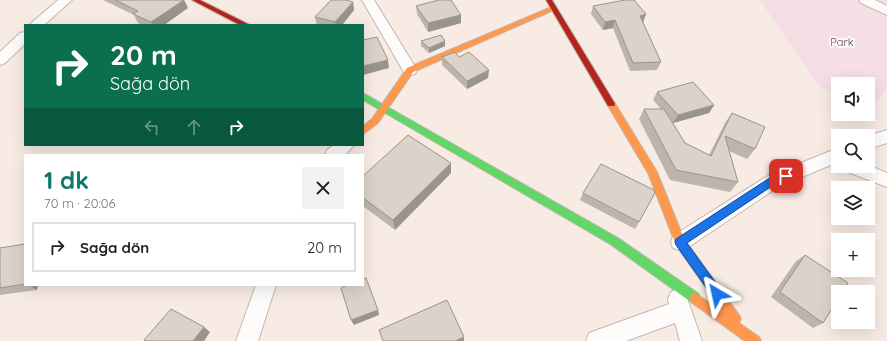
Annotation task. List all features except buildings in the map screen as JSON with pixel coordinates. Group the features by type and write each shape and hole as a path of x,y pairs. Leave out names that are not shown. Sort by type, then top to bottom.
{"street":[{"path":"37,24 66,0"},
{"path":"195,0 244,24"},
{"path":"368,0 410,70"},
{"path":"549,0 652,172 680,242 745,333"},
{"path":"865,0 887,11"},
{"path":"364,130 375,121 410,70 554,8"},
{"path":"0,60 24,37"},
{"path":"364,97 382,109 614,241 755,341"},
{"path":"875,140 887,136"},
{"path":"335,154 345,146"},
{"path":"680,242 772,182 831,160"},
{"path":"869,173 887,180"},
{"path":"674,283 691,341"},
{"path":"247,341 266,286"},
{"path":"596,341 682,310"}],"green space":[{"name":"Park","path":"760,0 887,0 887,88 877,103 875,103 875,77 831,77 831,93 816,83"}],"traffic: fast":[{"path":"364,97 614,241 695,298"}],"traffic: slow":[{"path":"364,130 375,121 410,70 554,8"},
{"path":"611,104 652,172 680,242 735,319"},
{"path":"695,298 755,341"}],"traffic: jam":[{"path":"195,0 244,24"},
{"path":"549,0 611,104"}],"route":[{"path":"717,294 680,242 772,182 786,176"}]}
